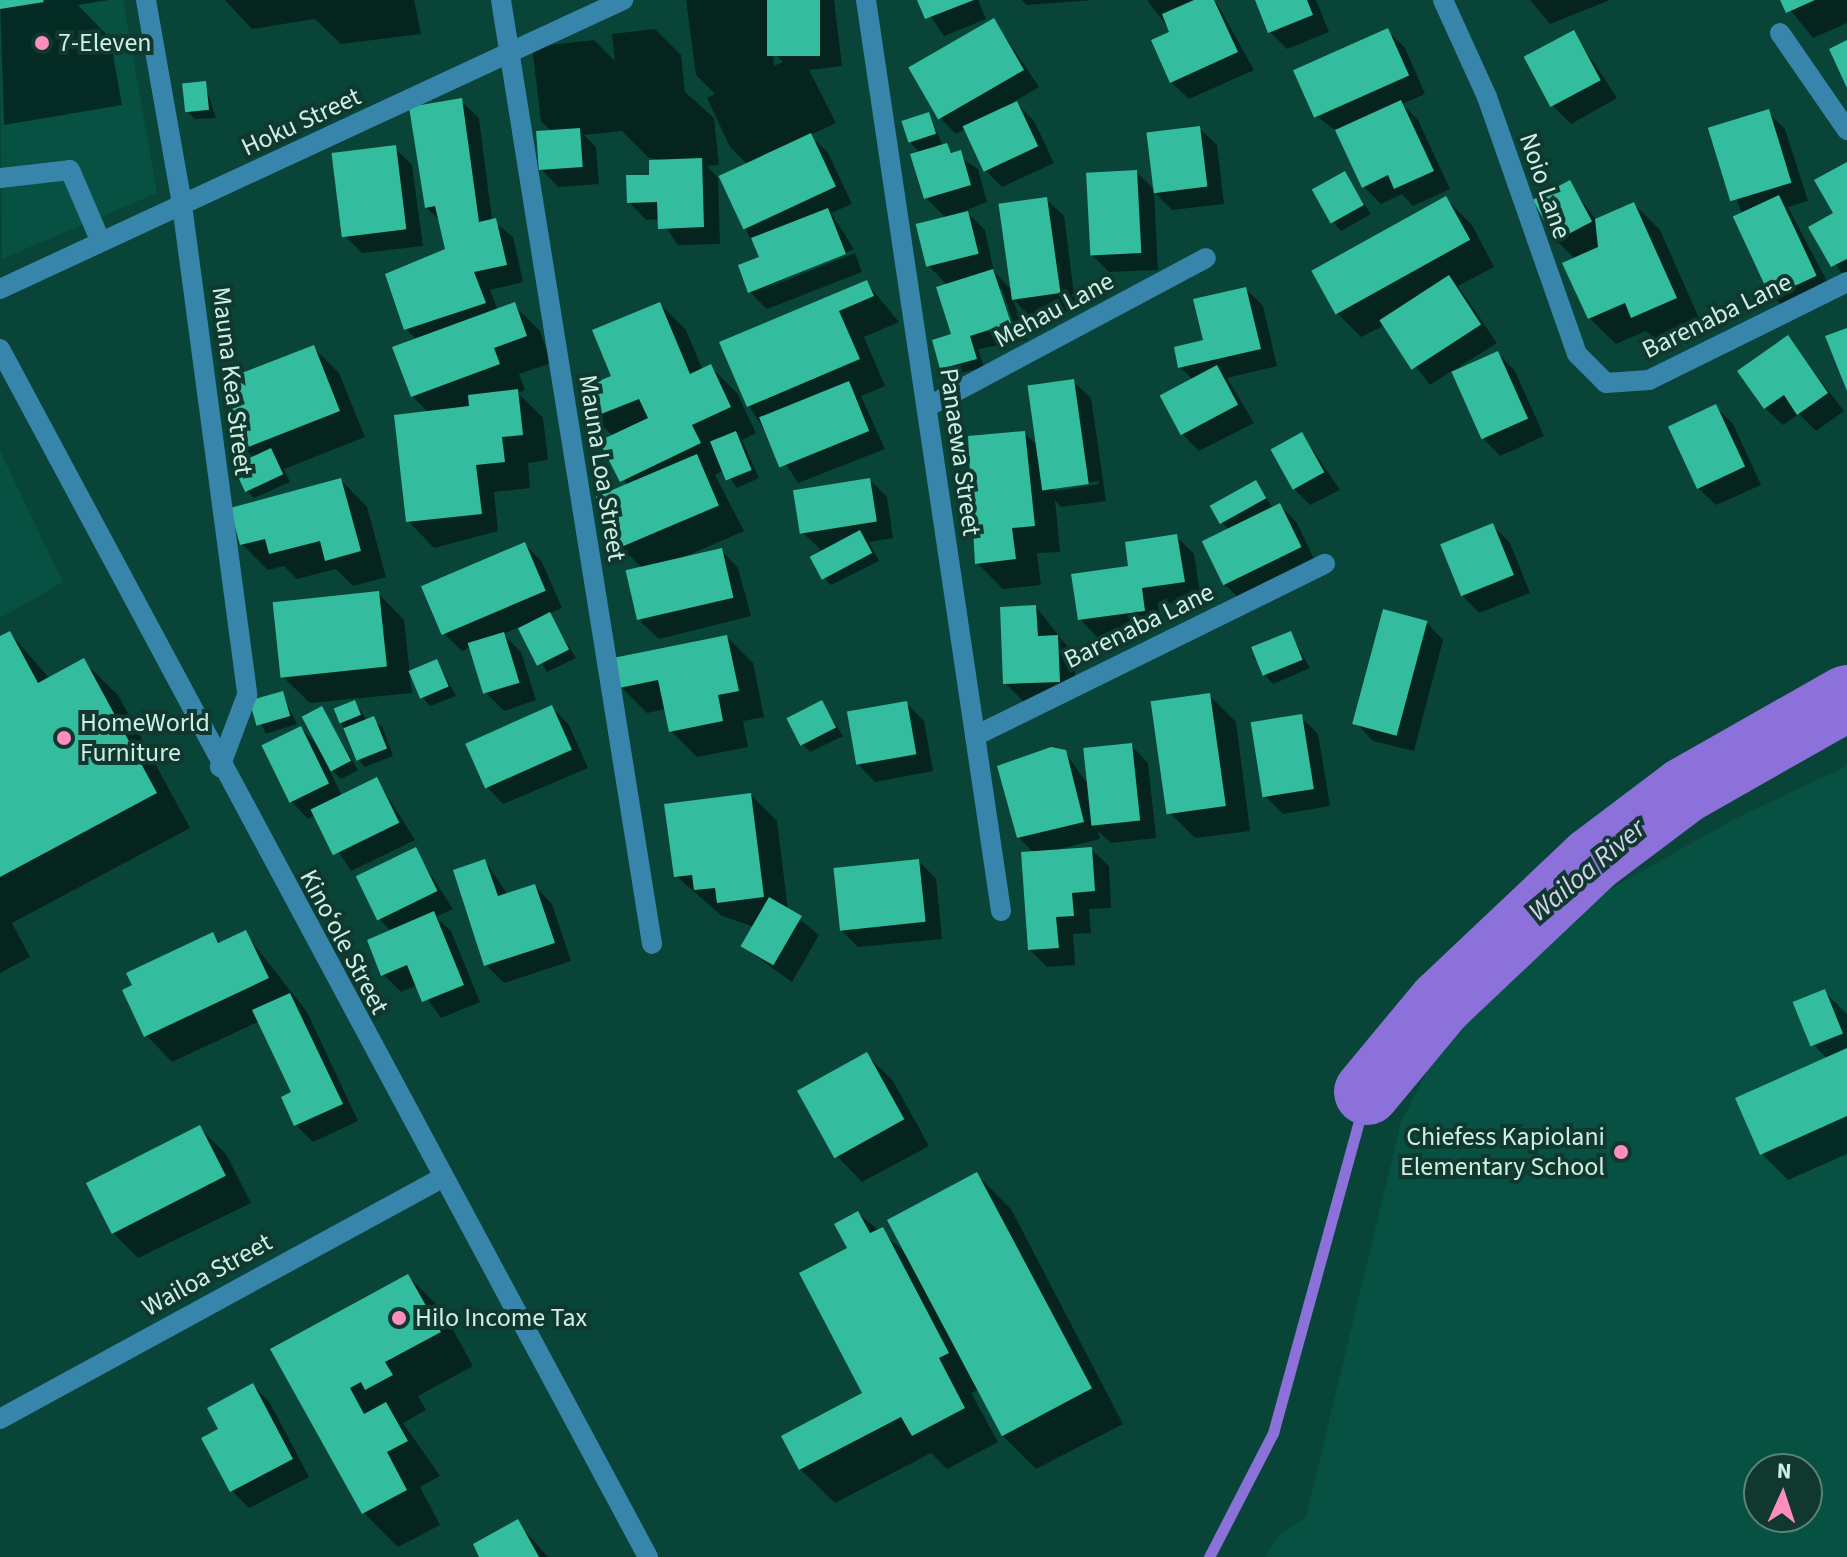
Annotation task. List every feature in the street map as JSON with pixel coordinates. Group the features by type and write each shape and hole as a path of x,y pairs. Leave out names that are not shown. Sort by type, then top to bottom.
{"street":[{"name":"Mauna Kea Street","path":"146,0 182,205 247,695 220,767"},
{"name":"Mauna Loa Street","path":"501,0 652,944"},
{"name":"Hoku Street","path":"0,289 623,0"},
{"name":"Panaewa Street","path":"866,0 1001,911"},
{"name":"Noio Lane","path":"1443,0 1487,97 1577,354 1606,383"},
{"path":"1780,33 1847,130"},
{"path":"0,178 70,170 100,240"},
{"name":"Mehau Lane","path":"927,407 1206,258"},
{"name":"Barenaba Lane","path":"1606,383 1649,380 1847,282"},
{"name":"Kinoʻole Street","path":"0,349 440,1179 648,1557"},
{"name":"Barenaba Lane","path":"975,736 1325,564"},
{"name":"Wailoa Street","path":"0,1419 440,1179"}],"shaded area":[{"path":"0,0 123,0 157,193 2,259"},
{"path":"0,451 63,582 0,618"},
{"name":"Chiefess Kapiolani Elementary School","path":"1847,766 1847,1557 1265,1557 1277,1537 1306,1517 1401,1122 1453,1021 1521,940 1734,819"}],"building":[{"path":"0,0 43,0 44,2 0,9"},
{"path":"767,0 820,0 820,56 767,56"},
{"path":"917,0 974,0 925,19"},
{"path":"1194,0 1214,0 1238,52 1170,83 1151,40 1169,32 1162,14"},
{"path":"1255,0 1307,0 1313,15 1268,33"},
{"path":"1780,0 1815,0 1786,13"},
{"path":"994,18 1024,70 938,119 908,68"},
{"path":"1388,28 1409,76 1314,118 1293,70"},
{"path":"1574,30 1601,80 1550,107 1524,57"},
{"path":"1847,40 1847,88 1829,49"},
{"path":"206,81 209,110 185,112 182,84"},
{"path":"462,98 479,222 496,218 507,265 474,272 486,303 404,330 385,274 445,249 435,206 425,208 409,107"},
{"path":"1401,100 1434,171 1394,189 1388,175 1362,188 1335,130"},
{"path":"1017,101 1038,146 984,172 963,126"},
{"path":"1769,109 1792,183 1730,201 1708,128"},
{"path":"929,112 936,134 909,143 901,121"},
{"path":"1200,126 1207,187 1154,193 1146,133"},
{"path":"580,128 583,167 539,170 536,131"},
{"path":"811,133 836,186 743,230 719,176"},
{"path":"947,143 951,153 961,150 971,185 924,199 910,154"},
{"path":"396,145 406,229 342,237 331,153"},
{"path":"702,158 704,227 658,229 657,202 627,203 626,175 649,175 649,160"},
{"path":"1847,162 1847,259 1831,267 1808,227 1833,213 1814,180"},
{"path":"1137,170 1141,253 1090,256 1086,173"},
{"path":"1345,171 1364,205 1331,224 1312,189"},
{"path":"1570,180 1592,221 1555,241 1533,200"},
{"path":"1779,195 1817,276 1770,297 1733,217"},
{"path":"1446,196 1470,240 1336,314 1311,271"},
{"path":"1047,197 1060,293 1012,300 998,204"},
{"path":"1634,202 1677,298 1631,318 1625,303 1588,319 1562,263 1598,247 1595,219"},
{"path":"828,208 846,254 748,293 738,265 759,257 751,238"},
{"path":"968,211 979,254 926,267 916,224"},
{"path":"993,269 1011,323 970,336 977,359 940,369 932,340 951,334 936,287"},
{"path":"1449,275 1481,324 1412,370 1379,320"},
{"path":"867,280 874,296 839,311 860,359 747,407 719,342"},
{"path":"1246,287 1261,349 1178,368 1174,347 1203,340 1193,299"},
{"path":"515,302 527,336 494,348 500,364 411,397 392,347"},
{"path":"660,302 690,374 711,364 731,407 692,425 701,443 620,482 599,441 648,418 639,399 591,418 579,389 611,376 592,330"},
{"path":"1847,328 1847,391 1825,336"},
{"path":"1788,335 1828,393 1797,415 1784,395 1764,409 1737,371"},
{"path":"314,345 340,411 243,449 227,411 245,404 234,376"},
{"path":"1498,351 1528,419 1482,439 1451,372"},
{"path":"1217,365 1238,405 1181,435 1160,396"},
{"path":"1074,379 1089,484 1042,491 1027,386"},
{"path":"849,381 869,431 779,467 759,417"},
{"path":"518,389 523,435 502,437 505,462 476,465 482,514 406,522 394,415 469,406 468,395"},
{"path":"1716,404 1745,467 1697,489 1668,426"},
{"path":"736,431 752,470 726,480 710,441"},
{"path":"1025,431 1035,526 1012,528 1016,559 975,564 968,436"},
{"path":"1302,432 1324,472 1293,490 1271,449"},
{"path":"271,448 283,474 245,492 233,466"},
{"path":"697,454 719,506 618,549 596,497"},
{"path":"341,478 361,551 325,561 320,541 269,554 265,539 240,545 230,508"},
{"path":"870,478 877,521 800,534 793,490"},
{"path":"1256,480 1266,498 1220,524 1210,506"},
{"path":"1280,503 1301,547 1223,585 1202,541"},
{"path":"1493,523 1514,575 1461,596 1440,544"},
{"path":"860,530 872,553 822,580 810,557"},
{"path":"1177,534 1185,582 1142,588 1145,611 1078,620 1071,574 1128,566 1125,542"},
{"path":"525,542 546,591 442,635 421,586"},
{"path":"722,548 733,598 637,620 626,570"},
{"path":"379,591 387,667 281,678 273,602"},
{"path":"1036,605 1038,636 1058,635 1060,682 1003,684 1000,607"},
{"path":"1383,609 1427,621 1397,736 1352,724"},
{"path":"550,612 569,649 537,666 518,628"},
{"name":"HomeWorld Furniture","path":"10,631 38,683 84,658 157,793 0,877 0,636"},
{"path":"1291,631 1303,660 1263,676 1251,647"},
{"path":"504,632 519,683 483,694 468,643"},
{"path":"727,635 739,691 718,695 723,721 669,732 658,680 619,688 613,658"},
{"path":"437,659 449,687 420,699 408,671"},
{"path":"283,691 290,716 257,726 249,701"},
{"path":"1210,693 1226,806 1166,814 1151,701"},
{"path":"355,700 361,715 340,723 334,709"},
{"path":"822,700 836,728 800,746 786,718"},
{"path":"907,701 916,754 856,765 847,712"},
{"path":"552,705 572,750 485,788 465,744"},
{"path":"322,706 351,761 331,772 302,717"},
{"path":"1302,714 1314,789 1263,797 1251,722"},
{"path":"374,716 387,748 357,761 343,728"},
{"path":"301,726 329,784 290,803 261,745"},
{"path":"1132,743 1140,821 1091,826 1083,748"},
{"path":"1051,747 1066,750 1084,822 1017,838 997,766"},
{"path":"377,777 399,823 333,855 310,809"},
{"path":"751,793 764,897 717,903 715,888 694,890 692,875 674,877 664,804"},
{"path":"416,847 437,891 377,920 356,876"},
{"path":"1092,847 1095,891 1072,893 1074,916 1056,917 1059,948 1028,950 1021,852"},
{"path":"485,859 498,896 535,884 555,943 484,966 453,870"},
{"path":"919,859 926,922 840,931 833,868"},
{"path":"769,897 802,916 773,965 740,946"},
{"path":"434,911 464,985 422,1002 407,965 381,976 367,940"},
{"path":"246,930 269,978 144,1037 122,990 132,985 126,973 213,932 218,943"},
{"path":"1825,989 1843,1034 1811,1047 1793,1002"},
{"path":"290,993 343,1104 294,1126 281,1097 291,1092 252,1010"},
{"path":"1847,1048 1847,1116 1760,1155 1735,1098"},
{"path":"867,1052 904,1119 834,1158 797,1091"},
{"path":"200,1125 226,1176 112,1234 86,1183"},
{"path":"977,1172 1092,1388 1002,1436 887,1220"},
{"path":"858,1211 870,1233 883,1227 949,1353 939,1358 965,1408 912,1436 901,1417 799,1470 781,1436 862,1393 799,1273 847,1248 834,1224"},
{"path":"408,1274 441,1332 385,1362 393,1375 365,1390 361,1382 350,1388 364,1414 386,1402 408,1441 387,1452 407,1490 362,1514 270,1349"},
{"path":"253,1383 293,1459 230,1492 201,1438 218,1429 207,1408"},
{"path":"518,1519 539,1557 479,1557 473,1544"}],"waterway":[{"name":"Wailoa River","path":"1367,1092 1441,1003 1592,860 1685,790 1847,698"},
{"path":"1209,1557 1273,1433 1367,1092"}],"place":[{"name":"7-Eleven","path":"42,43"},
{"name":"HomeWorld Furniture","path":"64,738"},
{"name":"Chiefess Kapiolani Elementary School","path":"1621,1152"},
{"name":"Hilo Income Tax","path":"399,1318"}]}
